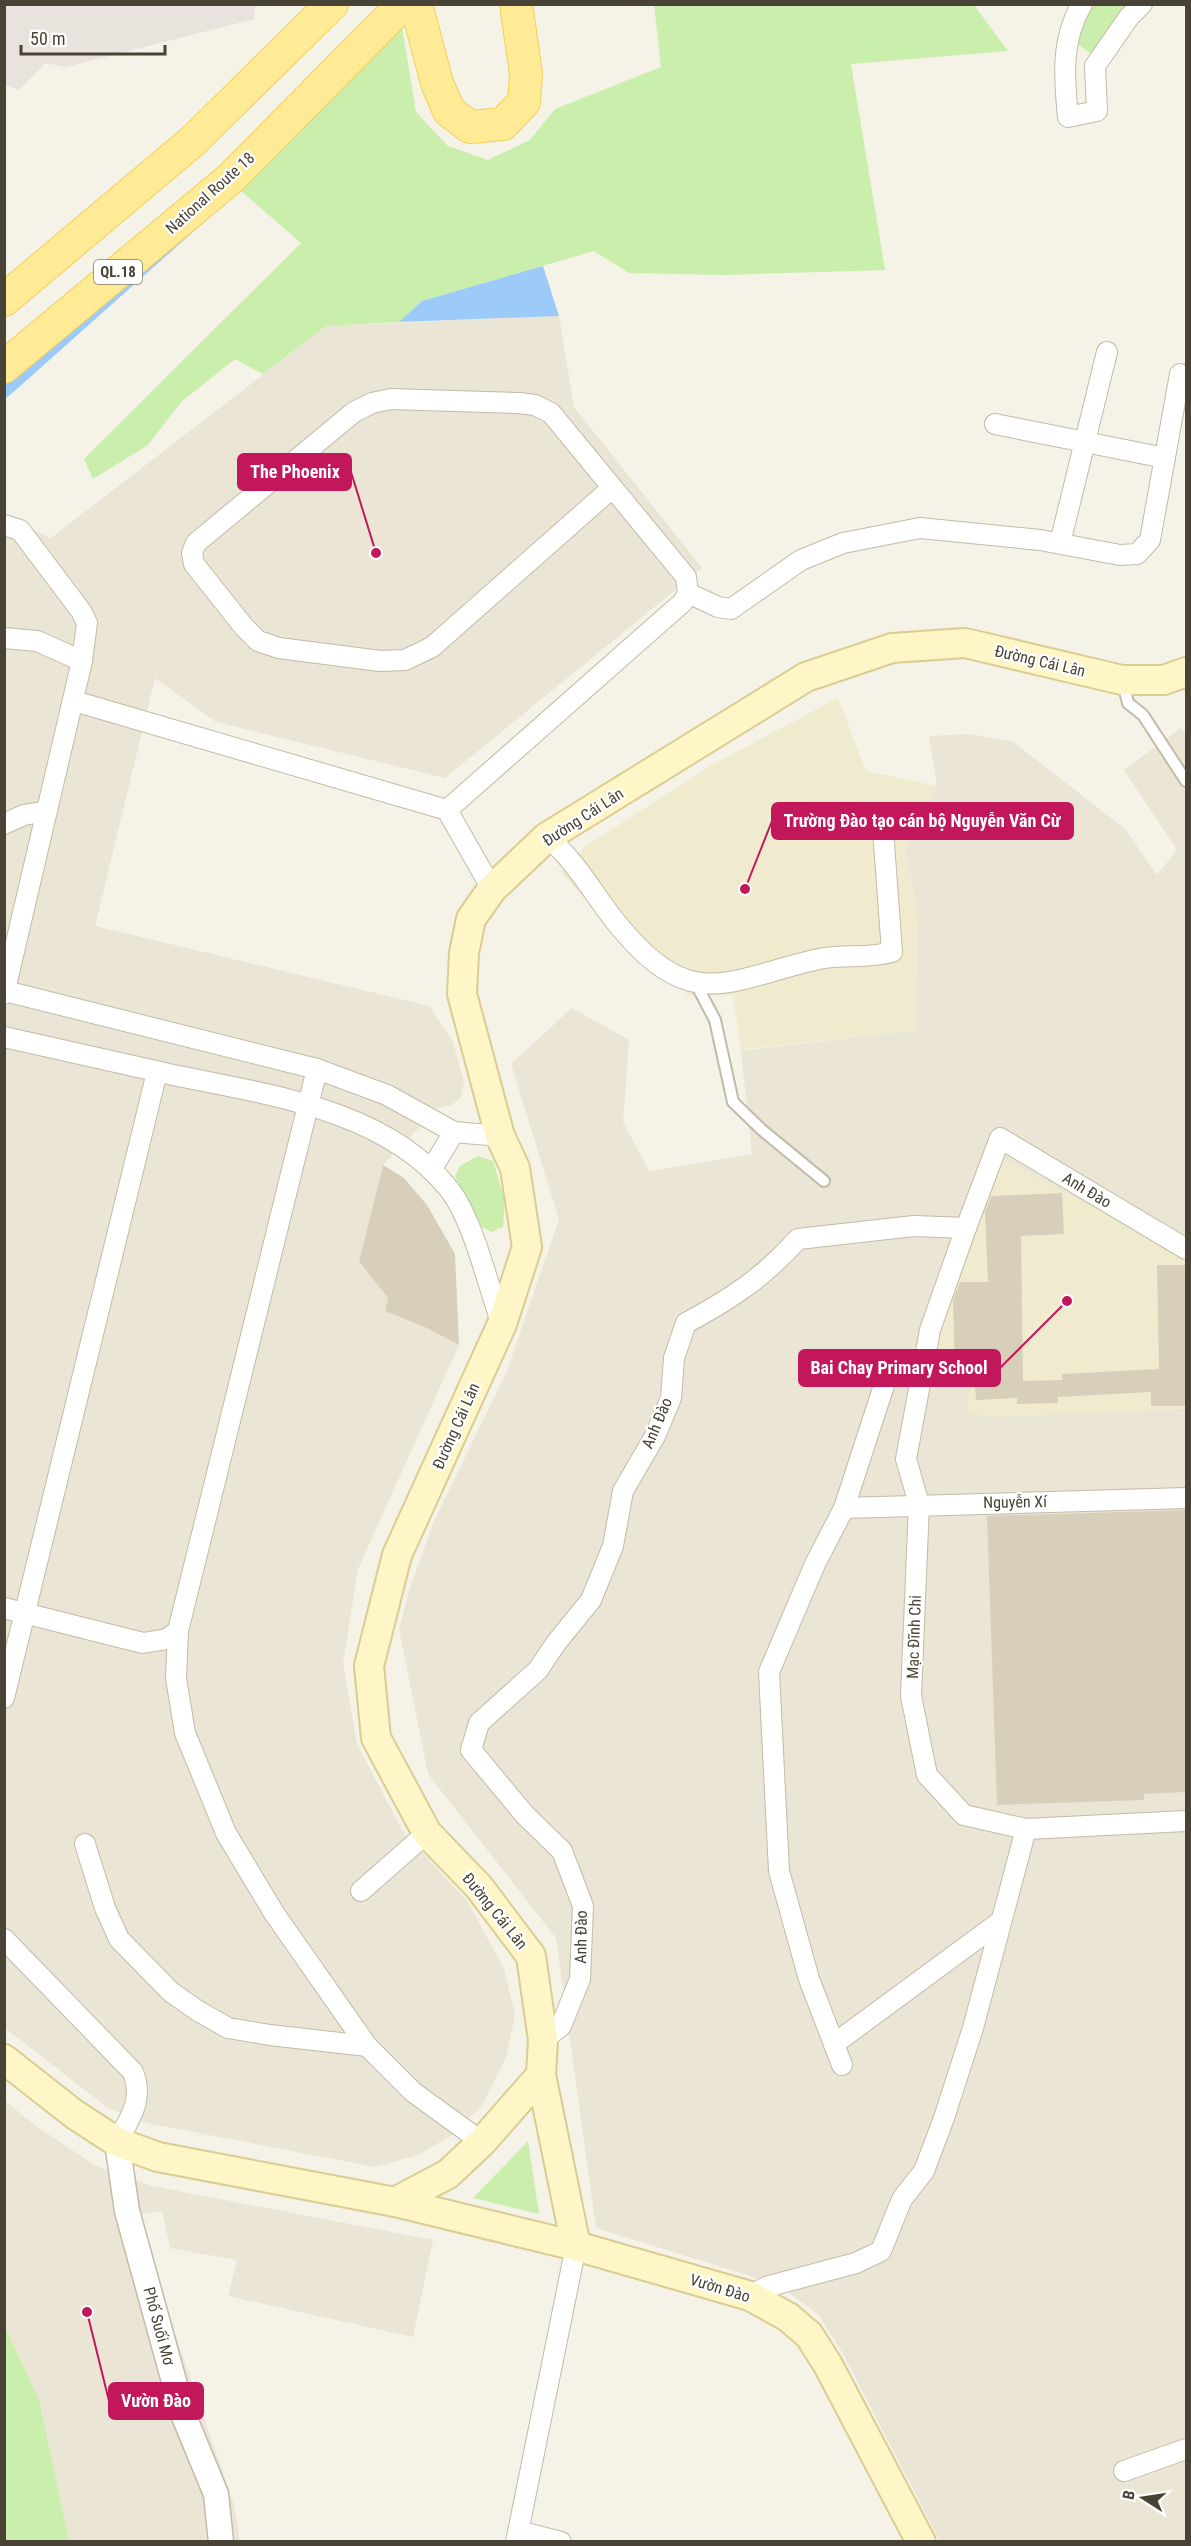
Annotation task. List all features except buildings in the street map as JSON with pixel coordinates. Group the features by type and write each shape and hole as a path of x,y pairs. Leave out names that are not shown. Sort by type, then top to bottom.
{"main road":[{"path":"4,283 189,135 310,4"},
{"path":"4,300 332,4"},
{"name":"National Route 18","path":"4,350 226,172 384,4"},
{"name":"National Route 18","path":"4,367 226,172 403,4"},
{"path":"416,4 437,82 449,111 470,128 503,124 524,102 526,74 516,4"},
{"name":"Đường Cái Lân","path":"576,2246 541,2075 543,2040 531,1956 479,1887 427,1833 376,1738 369,1666 397,1554 502,1324 527,1247 515,1168 500,1136 462,994 464,953 471,920 492,889 547,837 806,677 892,648 966,643 1122,680 1164,680 1186,672"},
{"path":"4,2059 74,2114 117,2142 158,2157 395,2202 448,2174 482,2142 541,2075"},
{"name":"Vườn Đào","path":"395,2202 576,2246 750,2296 788,2317 809,2335 828,2365 921,2541"}],"street":[{"path":"1082,4 1074,17 1063,67 1068,117 1097,111 1095,66 1129,17 1142,4"},
{"path":"1060,543 1107,352"},
{"path":"688,593 718,607 731,609 801,560 843,543 920,528 1060,543 1120,555 1137,554 1150,540 1180,374"},
{"path":"447,810 683,602 688,593 686,577 551,413 535,405 391,399 372,403 354,412 196,543 192,553 194,564 258,641 279,648 380,661 405,660 432,647 612,488"},
{"path":"995,424 1085,444 1165,458"},
{"path":"4,525 20,531 81,611 87,623 74,701 5,993 317,1069 387,1095 454,1132 500,1136"},
{"path":"4,638 37,641 82,661"},
{"path":"74,701 447,810 492,889"},
{"path":"4,824 24,815 47,811"},
{"path":"547,837 568,854 624,933 657,966 696,984 737,983 822,958 876,957 892,952 882,816"},
{"path":"4,1037 309,1104 388,1138 410,1152 431,1170 449,1190 464,1214 502,1324"},
{"path":"317,1069 178,1631 176,1678 185,1733 226,1833 274,1913 367,2046 413,2092 482,2142"},
{"path":"4,1698 158,1072"},
{"path":"431,1170 454,1132"},
{"name":"Anh Đào","path":"543,2040 561,2026 580,1978 583,1906 562,1851 525,1815 471,1750 479,1723 538,1670 591,1600 613,1546 623,1491 655,1436 670,1398 674,1358 686,1323 734,1297 773,1268 798,1239 914,1226 966,1228 1000,1138 1186,1249"},
{"name":"Mạc Đĩnh Chi","path":"966,1228 930,1330 906,1459 919,1504 911,1696 927,1774 964,1815 1026,1829 1186,1821"},
{"path":"842,2065 809,1979 780,1871 769,1672 815,1564 844,1508 890,1367"},
{"name":"Nguyễn Xí","path":"844,1508 919,1504 1186,1498"},
{"path":"4,1608 143,1643 167,1639 178,1631"},
{"path":"750,2296 766,2287 856,2263 882,2251 902,2199 924,2171 944,2118 973,2028 1001,1921 1012,1889 1026,1829"},
{"path":"361,1891 427,1833"},
{"path":"85,1844 105,1908 119,1940 171,1992 228,2028 367,2046"},
{"path":"834,2044 1001,1921"},
{"path":"4,1939 133,2072 139,2086 138,2102 117,2142"},
{"name":"Phố Suối Mơ","path":"117,2142 127,2211 183,2414 216,2494 221,2541"},
{"path":"561,2541 517,2536 576,2246"},
{"path":"1124,2471 1186,2449"}],"lane":[{"path":"1122,680 1128,703 1143,715 1186,782"},
{"path":"696,984 715,1020 733,1102 762,1130 824,1181"}],"shaded area":[{"path":"5,4 255,5 254,19 66,67 45,63 19,90 5,85"},
{"path":"559,316 574,407 702,568 445,778 216,722 155,678 95,926 429,1006 453,1042 464,1081 461,1097 452,1105 438,1108 383,1165 359,1260 388,1298 385,1311 429,1329 459,1345 358,1569 343,1663 357,1744 403,1832 468,1902 504,1969 515,2015 506,2057 481,2107 452,2135 418,2155 375,2167 147,2123 108,2108 5,2028 4,517 51,538 326,326"},
{"path":"838,698 866,771 937,786 905,849 917,907 916,1030 741,1050 733,995 691,996 649,971 561,872 586,846 710,766"},
{"path":"1181,728 1186,734 1186,2541 940,2541 842,2352 818,2314 786,2291 751,2276 596,2228 556,1938 428,1774 399,1629 410,1588 434,1521 507,1371 559,1219 511,1064 572,1008 629,1040 623,1122 649,1171 752,1154 741,1051 916,1030 917,907 905,849 937,786 929,736 969,734 1012,741 1125,829 1157,875 1177,850 1124,770"},
{"path":"1001,1158 1186,1256 1186,1409 997,1417 966,1413 971,1381 931,1365 938,1334"},
{"path":"4,2100 36,2126 96,2166 152,2186 433,2240 413,2337 228,2296 237,2260 170,2248 162,2211 139,2215 180,2348 234,2505 240,2541 69,2541 39,2400 5,2327"}],"green space":[{"path":"654,5 974,5 1008,51 851,64 885,270 724,275 629,273 594,251 422,301 399,322 326,326 263,374 235,359 181,402 148,445 93,479 84,459 301,243 240,190 402,27 416,112 448,146 488,160 530,140 555,109 661,67"},
{"path":"1090,5 1127,5 1092,55 1074,41"},
{"path":"478,1156 493,1161 505,1201 503,1227 491,1232 475,1223 455,1176 460,1166"},
{"path":"528,2141 539,2214 473,2198"},
{"path":"5,2327 39,2400 69,2541 5,2541"}],"water":[{"path":"240,190 18,388 5,399 5,374"},
{"path":"543,266 559,316 399,322 422,301"}],"place":[{"name":"The Phoenix","path":"376,553"},
{"name":"Trường Đào tạo cán bộ Nguyễn Văn Cừ","path":"745,889"},
{"name":"Bai Chay Primary School","path":"1067,1301"},
{"name":"Vườn Đào","path":"87,2312"}]}
